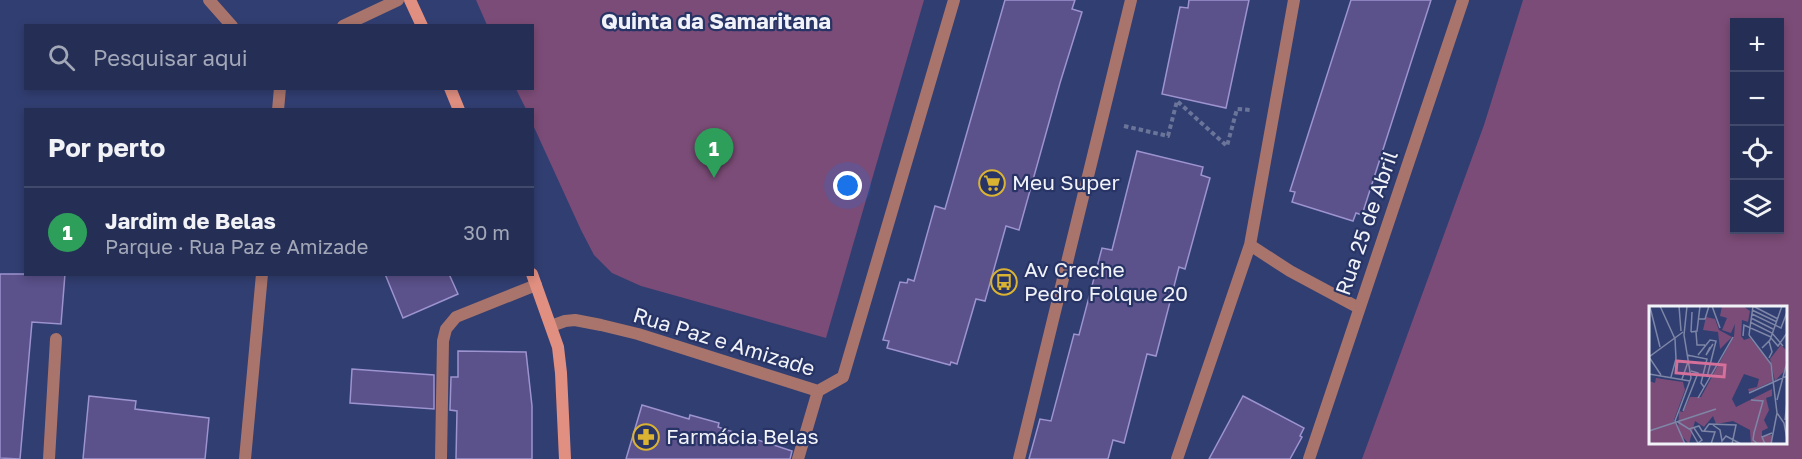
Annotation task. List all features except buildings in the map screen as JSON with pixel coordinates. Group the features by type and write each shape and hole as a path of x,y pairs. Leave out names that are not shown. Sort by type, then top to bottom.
{"main road":[{"path":"410,0 421,24"},
{"path":"451,90 458,108"},
{"path":"534,280 558,347 565,459"}],"street":[{"path":"209,0 230,24"},
{"path":"348,24 398,0"},
{"path":"818,392 843,376 954,0"},
{"path":"1018,459 1131,0"},
{"path":"1177,459 1250,244 1294,0"},
{"name":"Rua 25 de Abril","path":"1310,459 1463,0"},
{"path":"278,108 280,90"},
{"path":"1250,244 1290,271 1359,308"},
{"path":"245,459 262,276"},
{"path":"441,459 443,341 447,329 456,317 534,280"},
{"name":"Rua Paz e Amizade","path":"551,327 565,321 575,320 638,334 818,392 798,459"},
{"path":"49,459 56,339"}],"path":[{"path":"1101,121 1168,136 1177,101 1227,146 1237,109 1273,111"}],"shaded area":[{"path":"476,0 924,0 826,338 641,286 612,273 594,255 534,127 534,108 526,108 516,90 534,90 534,24 487,24"},
{"path":"1523,0 1802,0 1802,459 1362,459 1484,125"}],"place":[{"name":"Jardim de Belas","path":"714,178"},
{"name":"Meu Super","path":"992,183"},
{"name":"Av Creche Pedro Folque 20","path":"1004,282"},
{"name":"Farmácia Belas","path":"646,437"}],"district":[{"name":"Quinta da Samaritana","path":"716,21"}]}
